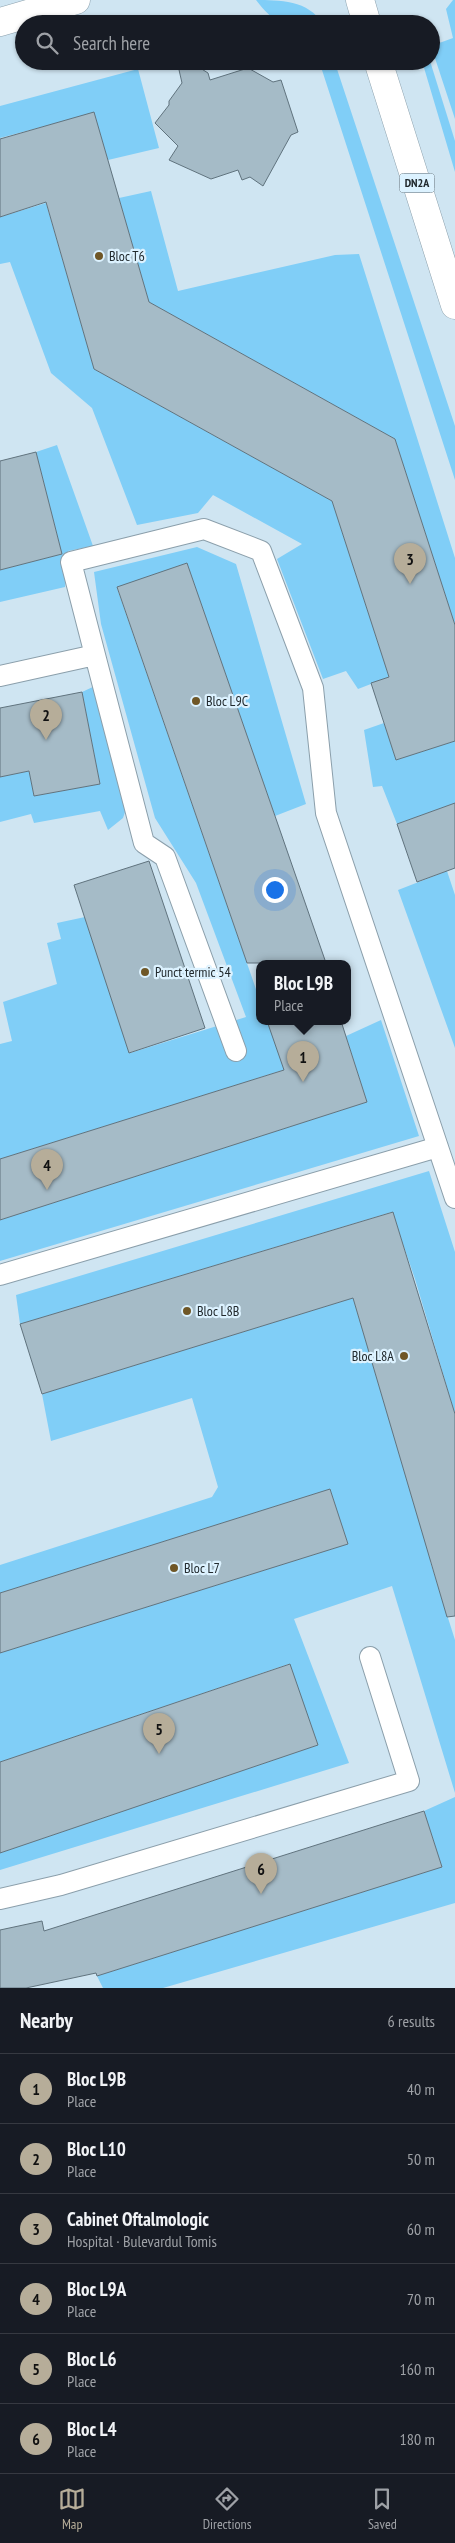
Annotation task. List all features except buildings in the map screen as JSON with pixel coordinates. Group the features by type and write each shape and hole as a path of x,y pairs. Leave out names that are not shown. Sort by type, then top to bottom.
{"main road":[{"path":"24,15 76,0"},
{"path":"360,0 364,15"},
{"path":"0,22 15,18"},
{"name":"DN2A","path":"381,70 455,305"}],"lane":[{"path":"236,1051 165,857 144,843 71,562 204,528 261,551 313,688 326,813 455,1198"},
{"path":"0,676 95,655"},
{"path":"0,1275 438,1147"},
{"path":"0,1899 61,1885 409,1781 370,1657"}],"shaded area":[{"path":"256,0 293,3 310,10 316,15 270,15"},
{"path":"455,0 455,119 439,70 440,43 453,38 446,9"},
{"path":"138,70 159,148 108,160 94,113 0,138 0,106"},
{"path":"322,70 337,70 455,426 455,480"},
{"path":"425,70 433,70 455,141 455,172"},
{"path":"151,191 178,291 335,255 359,254 455,558 455,625 395,439 149,302 119,198"},
{"path":"46,203 94,369 332,501 389,677 358,689 346,671 323,679 277,559 302,544 213,495 198,513 137,525 92,408 51,373 10,262 0,264 0,217"},
{"path":"57,445 93,546 68,551 65,587 0,602 0,570 62,554 36,452"},
{"path":"197,547 236,564 306,804 275,816 187,563 117,588 256,989 256,1025 269,1025 309,1062 0,1159 0,1044 12,1041 3,1002 57,984 47,943 61,939 57,923 85,917 130,1053 246,1017 196,883 155,818 101,624 94,572"},
{"path":"97,685 128,803 123,818 108,830 100,811 34,823 31,814 0,822 0,777 29,771 34,796 100,784 82,692"},
{"path":"384,723 396,760 455,741 455,803 397,824 382,786 373,787 364,730"},
{"path":"447,871 455,895 455,1048 398,890"},
{"path":"381,1020 419,1136 0,1261 0,1220 367,1102 346,1036"},
{"path":"429,1171 455,1252 455,1414 415,1279 392,1212 20,1324 16,1295"},
{"path":"353,1298 417,1514 455,1553 430,1561 455,1640 455,1793 392,1586 294,1619 349,1763 0,1870 0,1853 318,1745 289,1664 0,1762 0,1653 348,1544 330,1489 0,1593 0,1565 212,1497 218,1487 192,1398 51,1441 42,1394"},
{"path":"455,1797 455,1903 163,1988 103,1988 97,1976 442,1867 424,1811"}],"place":[{"name":"Bloc T6","path":"99,256"},
{"name":"Cabinet Oftalmologic","path":"410,584"},
{"name":"Bloc L9C","path":"196,701"},
{"name":"Bloc L10","path":"46,740"},
{"name":"Punct termic 54","path":"145,972"},
{"name":"Bloc L9B","path":"303,1082"},
{"name":"Bloc L9A","path":"47,1190"},
{"name":"Bloc L8B","path":"187,1311"},
{"name":"Bloc L8A","path":"404,1356"},
{"name":"Bloc L7","path":"174,1568"},
{"name":"Bloc L6","path":"159,1754"},
{"name":"Bloc L4","path":"261,1894"}]}
